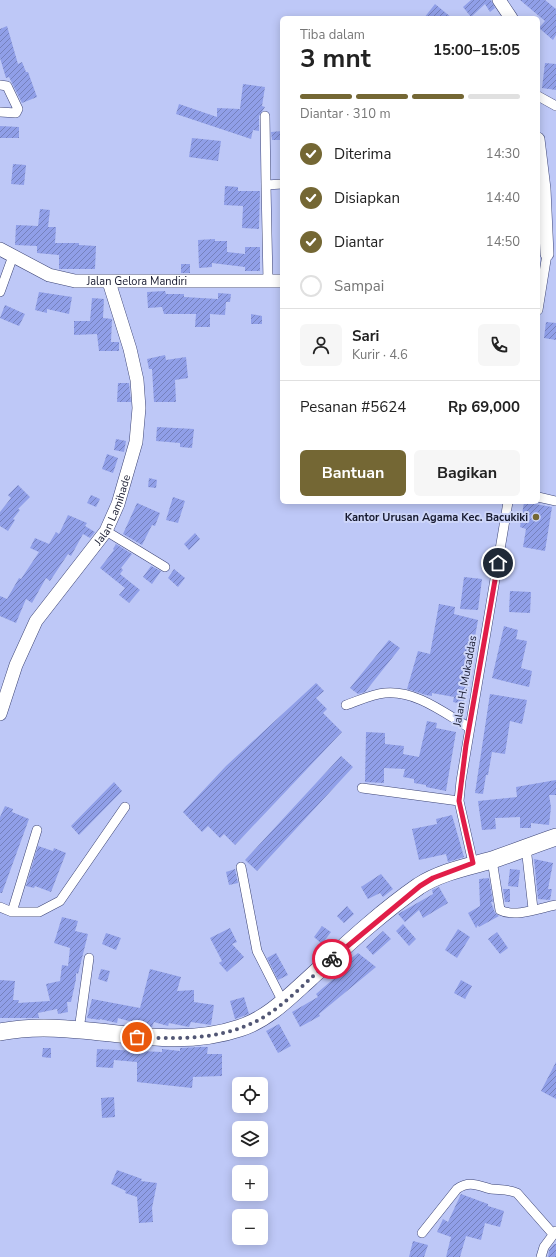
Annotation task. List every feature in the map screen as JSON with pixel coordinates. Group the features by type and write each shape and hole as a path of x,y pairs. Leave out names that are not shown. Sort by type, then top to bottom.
{"highway":[{"path":"0,1032 31,1027 150,1037 213,1035 249,1025 283,1002 352,941 420,886 433,878 473,863 492,860 556,837"}],"street":[{"path":"499,0 510,16"},
{"path":"0,85 7,86 18,109 16,113 0,112"},
{"path":"540,97 556,106"},
{"path":"265,116 268,281"},
{"path":"540,172 547,255 540,298"},
{"path":"266,185 280,184"},
{"name":"Jalan Gelora Mandiri","path":"0,249 49,275 61,279 109,282 280,281"},
{"path":"0,292 13,256"},
{"name":"Jalan Lamihade","path":"0,714 4,685 36,621 106,531 118,504 136,442 139,408 137,380 130,349 109,282"},
{"path":"540,497 556,501"},
{"name":"Jalan H. Mukaddas","path":"473,863 459,801 508,504"},
{"path":"106,531 165,567"},
{"path":"346,705 384,693 406,695 436,707 470,728"},
{"path":"362,788 459,801"},
{"path":"0,907 12,912 39,912 60,901 125,808"},
{"path":"12,912 38,830"},
{"path":"526,847 533,909"},
{"path":"492,860 500,910 506,913 556,905"},
{"path":"241,867 257,951 283,1002"},
{"path":"79,1030 88,958"},
{"path":"422,1233 457,1189 462,1185 468,1184 491,1189 509,1190 517,1193 555,1233 544,1247 541,1257"}],"building":[{"path":"471,0 491,0 495,8 490,12 485,4 470,16 463,7"},
{"path":"520,0 545,0 556,9 556,35 553,40 540,29 545,21"},
{"path":"435,4 450,16 426,16"},
{"path":"7,26 18,64 22,62 26,72 28,72 37,97 22,103 9,77 6,78 0,58 0,29"},
{"path":"545,63 556,64 556,90 542,88"},
{"path":"243,84 265,87 262,106 265,107 259,116 259,131 253,130 251,139 176,114 179,104 217,117 217,108 240,109"},
{"path":"0,126 19,127 19,138 0,138"},
{"path":"280,131 280,140 272,140 271,132"},
{"path":"192,138 221,141 218,161 189,157"},
{"path":"13,164 26,165 24,185 11,184"},
{"path":"225,186 238,187 238,191 260,191 259,229 242,228 243,206 224,205"},
{"path":"40,209 50,210 48,227 56,227 55,243 79,243 79,245 96,246 95,269 59,269 59,255 37,253 37,246 15,245 16,225 38,226"},
{"path":"215,239 215,241 227,241 227,252 245,254 245,247 260,247 260,271 245,271 245,267 212,263 212,267 199,268 198,240"},
{"path":"181,264 190,264 190,273 181,273"},
{"path":"165,291 166,294 184,294 184,297 218,299 218,293 231,294 230,302 226,302 225,315 210,314 210,327 195,327 196,314 164,314 162,307 148,308 147,292"},
{"path":"39,292 72,297 69,314 47,309 47,313 35,310"},
{"path":"92,298 104,299 103,318 112,319 111,342 119,342 119,351 99,351 97,334 74,335 74,321 90,321"},
{"path":"5,305 25,314 19,326 0,318"},
{"path":"251,314 262,316 262,324 251,324"},
{"path":"546,322 556,323 556,340 544,338"},
{"path":"165,355 166,360 186,357 188,378 175,380 176,402 154,402 152,369 149,369 147,359"},
{"path":"118,383 129,383 131,402 117,402"},
{"path":"157,427 194,429 192,448 180,447 180,443 156,441"},
{"path":"116,439 126,441 124,452 114,450"},
{"path":"107,454 118,458 113,473 102,469"},
{"path":"149,478 157,480 156,488 148,487"},
{"path":"18,485 30,497 18,509 20,510 13,519 15,520 8,531 0,526 0,512 11,498 8,495"},
{"path":"91,495 100,499 96,507 87,503"},
{"path":"173,497 185,501 178,523 166,520"},
{"path":"137,503 160,513 155,526 152,525 142,545 123,534"},
{"name":"Kantor Urusan Agama Kec. Bacukiki","path":"524,504 535,504 552,507 545,551 523,547 526,529 520,527"},
{"path":"68,515 87,523 85,526 95,532 90,538 83,534 71,556 68,554 50,581 46,578 32,603 26,599 16,623 0,616 0,596 7,599 19,578 21,579 39,552 30,548 35,538 49,544 56,532 59,534"},
{"path":"195,533 200,539 189,550 184,544"},
{"path":"116,544 132,554 121,568 123,570 120,574 140,590 129,603 119,595 125,588 100,568 114,550 113,549"},
{"path":"151,566 161,571 152,584 143,577"},
{"path":"174,569 185,578 178,587 168,578"},
{"path":"464,577 482,579 478,610 460,609"},
{"path":"510,591 531,592 530,613 509,612"},
{"path":"439,604 455,607 454,614 478,620 463,704 453,702 454,697 432,693 432,696 426,695 407,689 418,651 430,654"},
{"path":"504,626 518,630 516,639 527,641 521,668 532,671 529,687 492,678"},
{"path":"389,640 400,648 365,692 358,694 350,688"},
{"path":"316,683 324,691 316,698 327,709 323,713 342,732 235,845 224,834 220,838 208,826 202,832 183,812 226,766"},
{"path":"490,694 527,700 522,724 510,721 505,754 492,752 483,794 475,793"},
{"path":"427,721 437,723 436,728 456,732 446,791 414,783 414,779 403,777 405,769 384,768 384,783 365,782 366,732 385,733 385,744 404,746 403,754 419,757"},
{"path":"341,756 353,767 257,871 245,860"},
{"path":"556,780 556,795 549,795 551,807 549,825 531,823 531,828 520,828 520,817 495,818 496,829 482,830 478,801 517,797 516,787"},
{"path":"114,782 122,791 79,835 71,826"},
{"path":"5,806 13,809 12,812 29,819 2,893 0,893 0,817"},
{"path":"452,815 464,857 448,862 446,854 419,860 412,829 437,824 436,819"},
{"path":"38,846 53,851 54,848 66,853 51,892 35,886 34,888 26,886"},
{"path":"534,859 553,863 548,889 552,889 550,900 538,899"},
{"path":"235,869 238,883 229,885 226,872"},
{"path":"510,869 520,870 518,887 508,886"},
{"path":"381,874 393,889 383,897 380,893 368,899 361,887"},
{"path":"489,878 493,902 491,902 495,913 499,916 479,927 478,925 476,928 468,913 480,906 479,879"},
{"path":"439,887 448,903 423,918 419,910 405,922 398,914 433,894 432,890"},
{"path":"503,889 510,889 510,902 505,902"},
{"path":"347,906 354,914 344,923 337,916"},
{"path":"62,917 78,921 75,931 88,934 78,974 76,973 71,1002 67,1002 68,1012 58,1014 57,1009 38,1013 39,1018 0,1018 0,980 15,981 13,1000 19,1000 18,1003 50,1001 46,984 60,981 62,965 68,966 70,948 54,943"},
{"path":"403,924 416,939 409,946 396,931"},
{"path":"322,926 331,932 322,944 314,937"},
{"path":"230,928 237,942 232,944 244,957 227,972 219,963 222,961 210,938"},
{"path":"458,929 470,937 457,958 445,950"},
{"path":"383,931 391,939 373,955 366,947"},
{"path":"497,932 508,948 500,954 488,939"},
{"path":"106,933 121,938 116,950 102,944"},
{"path":"276,953 288,975 278,980 267,958"},
{"path":"358,953 376,967 319,1014 320,1016 300,1027 292,1012 318,997 316,994 338,975 334,971"},
{"path":"101,969 110,971 107,982 98,979"},
{"path":"150,969 181,977 177,991 194,990 194,1002 214,1005 211,1025 191,1022 189,1027 169,1023 168,1026 154,1022 151,1027 136,1026 136,1023 118,1018 117,1023 87,1018 92,999 140,1008"},
{"path":"461,980 472,986 465,999 454,993"},
{"path":"244,997 249,1014 235,1019 230,1001"},
{"path":"279,1024 291,1046 278,1053 266,1031"},
{"path":"208,1047 207,1054 222,1054 222,1076 193,1077 192,1088 137,1082 137,1062 114,1060 113,1068 96,1067 97,1049 162,1052 162,1049 180,1051 180,1048"},
{"path":"43,1048 51,1048 51,1058 42,1057"},
{"path":"556,1062 556,1099 541,1091"},
{"path":"114,1097 115,1117 102,1118 101,1098"},
{"path":"117,1170 142,1179 141,1181 157,1183 152,1208 153,1222 139,1223 137,1197 125,1193 126,1191 111,1184"},
{"path":"461,1194 488,1204 488,1206 504,1211 500,1227 485,1223 481,1240 466,1236 460,1257 446,1257 451,1237 437,1232 443,1219 448,1222"},
{"path":"413,1241 428,1245 424,1257 409,1257"},
{"path":"554,1244 556,1244 556,1257 548,1257 549,1250"}],"way so far":[{"path":"137,1037 200,1037 239,1029 259,1020 283,1002 332,959"}],"place":[{"name":"Kantor Urusan Agama Kec. Bacukiki","path":"536,517"}],"route":[{"path":"332,959 420,886 433,878 473,863 459,801 466,745 498,563"}]}
